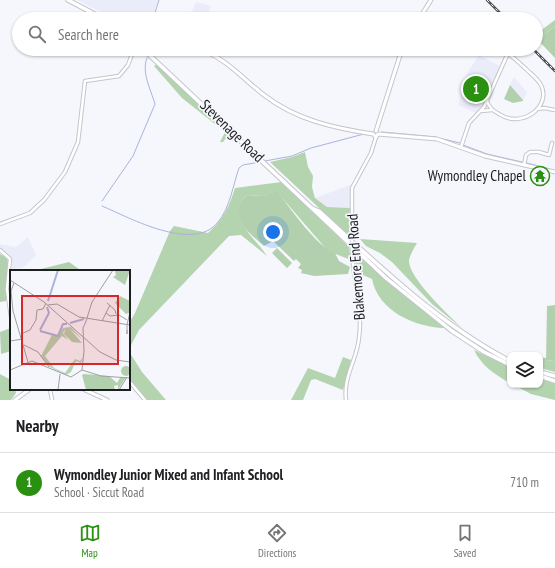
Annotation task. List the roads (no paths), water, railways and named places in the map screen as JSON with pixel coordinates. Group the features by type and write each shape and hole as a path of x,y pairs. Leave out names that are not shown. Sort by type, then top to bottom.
{"main road":[{"path":"68,0 91,12"},
{"name":"Stevenage Road","path":"152,56 313,208"},
{"path":"313,208 438,316 486,348 507,359"},
{"path":"313,208 316,214 355,251 436,319 484,352 507,364"},
{"path":"543,373 555,376"},
{"path":"543,377 555,380"}],"street":[{"path":"423,12 431,0"},
{"path":"0,224 30,213 44,200 60,180 78,142 85,81 119,76 128,65 131,56"},
{"path":"212,56 232,67 264,95 295,114 328,126 376,134 434,138 485,156 555,172"},
{"path":"376,134 400,56"},
{"path":"461,147 469,123 481,111 487,101 507,56"},
{"path":"487,101 492,110 506,119 516,120 525,118 537,109 541,102 543,93 540,83 510,56"},
{"path":"541,102 544,108"},
{"path":"537,109 544,108 555,110"},
{"path":"481,111 492,110"},
{"name":"Blakemore End Road","path":"346,400 345,386 358,348 360,324 360,307 353,274 352,188 371,153 376,134"},
{"path":"524,165 527,154 540,152 549,155 552,143"},
{"path":"1,251 10,259 7,285 10,310"},
{"path":"130,382 145,400"},
{"path":"15,400 29,390"},
{"path":"50,390 52,400"},
{"path":"85,390 107,400"}],"waterway":[{"path":"155,12 159,0"},
{"path":"102,201 133,156 155,104 146,75 145,63 147,58"},
{"path":"382,132 436,137"},
{"path":"265,161 292,156 311,148 364,134"},
{"path":"439,138 460,143"},
{"path":"463,145 487,154 522,162"},
{"path":"102,206 145,225 178,234 194,234 207,231 218,222 226,210 239,168 243,165 260,162"},
{"path":"527,163 550,169"}],"railway":[{"path":"487,0 499,12"},
{"path":"540,56 555,71"}],"place":[{"name":"Wymondley Junior Mixed and Infant School","path":"476,89"},
{"name":"Wymondley Chapel","path":"540,176"}]}
